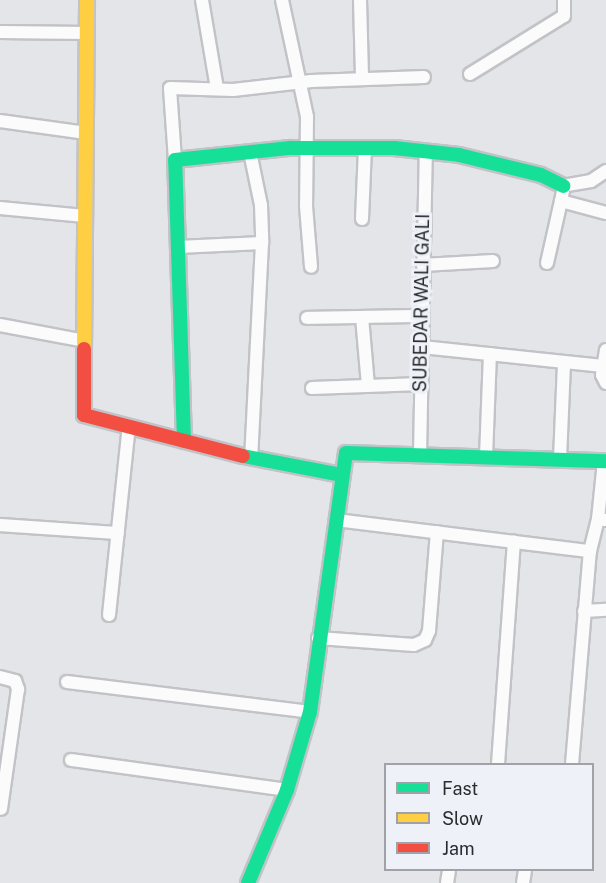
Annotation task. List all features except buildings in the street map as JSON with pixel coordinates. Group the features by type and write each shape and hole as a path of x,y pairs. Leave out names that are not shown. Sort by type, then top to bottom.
{"street":[{"path":"87,0 84,415 251,458 342,475"},
{"path":"202,0 217,89"},
{"path":"282,0 307,117 306,148 311,267"},
{"path":"360,0 362,79"},
{"path":"470,74 564,16 564,0"},
{"path":"0,32 87,33"},
{"path":"184,441 175,160 170,87 217,89 424,76"},
{"path":"0,121 86,133"},
{"path":"175,160 306,148 365,148 426,152 541,175 564,186 591,181 606,171"},
{"path":"362,219 365,148"},
{"path":"250,152 261,206 262,243 251,458"},
{"name":"SUBEDAR WALI GALI","path":"420,455 426,152"},
{"path":"547,263 564,186"},
{"path":"561,201 606,213"},
{"path":"0,207 85,216"},
{"path":"178,247 262,243"},
{"path":"423,265 493,261"},
{"path":"307,318 423,316"},
{"path":"362,317 368,386"},
{"path":"0,325 85,341"},
{"path":"422,347 603,366"},
{"path":"606,350 603,366 606,383"},
{"path":"486,457 490,354"},
{"path":"560,459 564,362"},
{"path":"312,388 421,384"},
{"path":"109,615 129,426"},
{"path":"248,883 287,790 310,712 318,638 346,453 605,461 602,519 590,551 572,763"},
{"path":"336,519 590,551"},
{"path":"0,525 118,533"},
{"path":"318,638 414,645 424,640 429,631 437,532"},
{"path":"498,763 514,542"},
{"path":"584,611 606,610"},
{"path":"0,676 15,681 18,689 1,808"},
{"path":"67,682 310,712"},
{"path":"70,760 287,790"}],"traffic: fast":[{"path":"184,441 175,160 290,148 394,148 459,155 541,175 564,186"},
{"path":"248,883 287,790 310,712 346,453 606,461"},
{"path":"243,456 342,475"}],"traffic: slow":[{"path":"84,349 87,0"}],"traffic: jam":[{"path":"84,349 84,415 243,456"}]}
